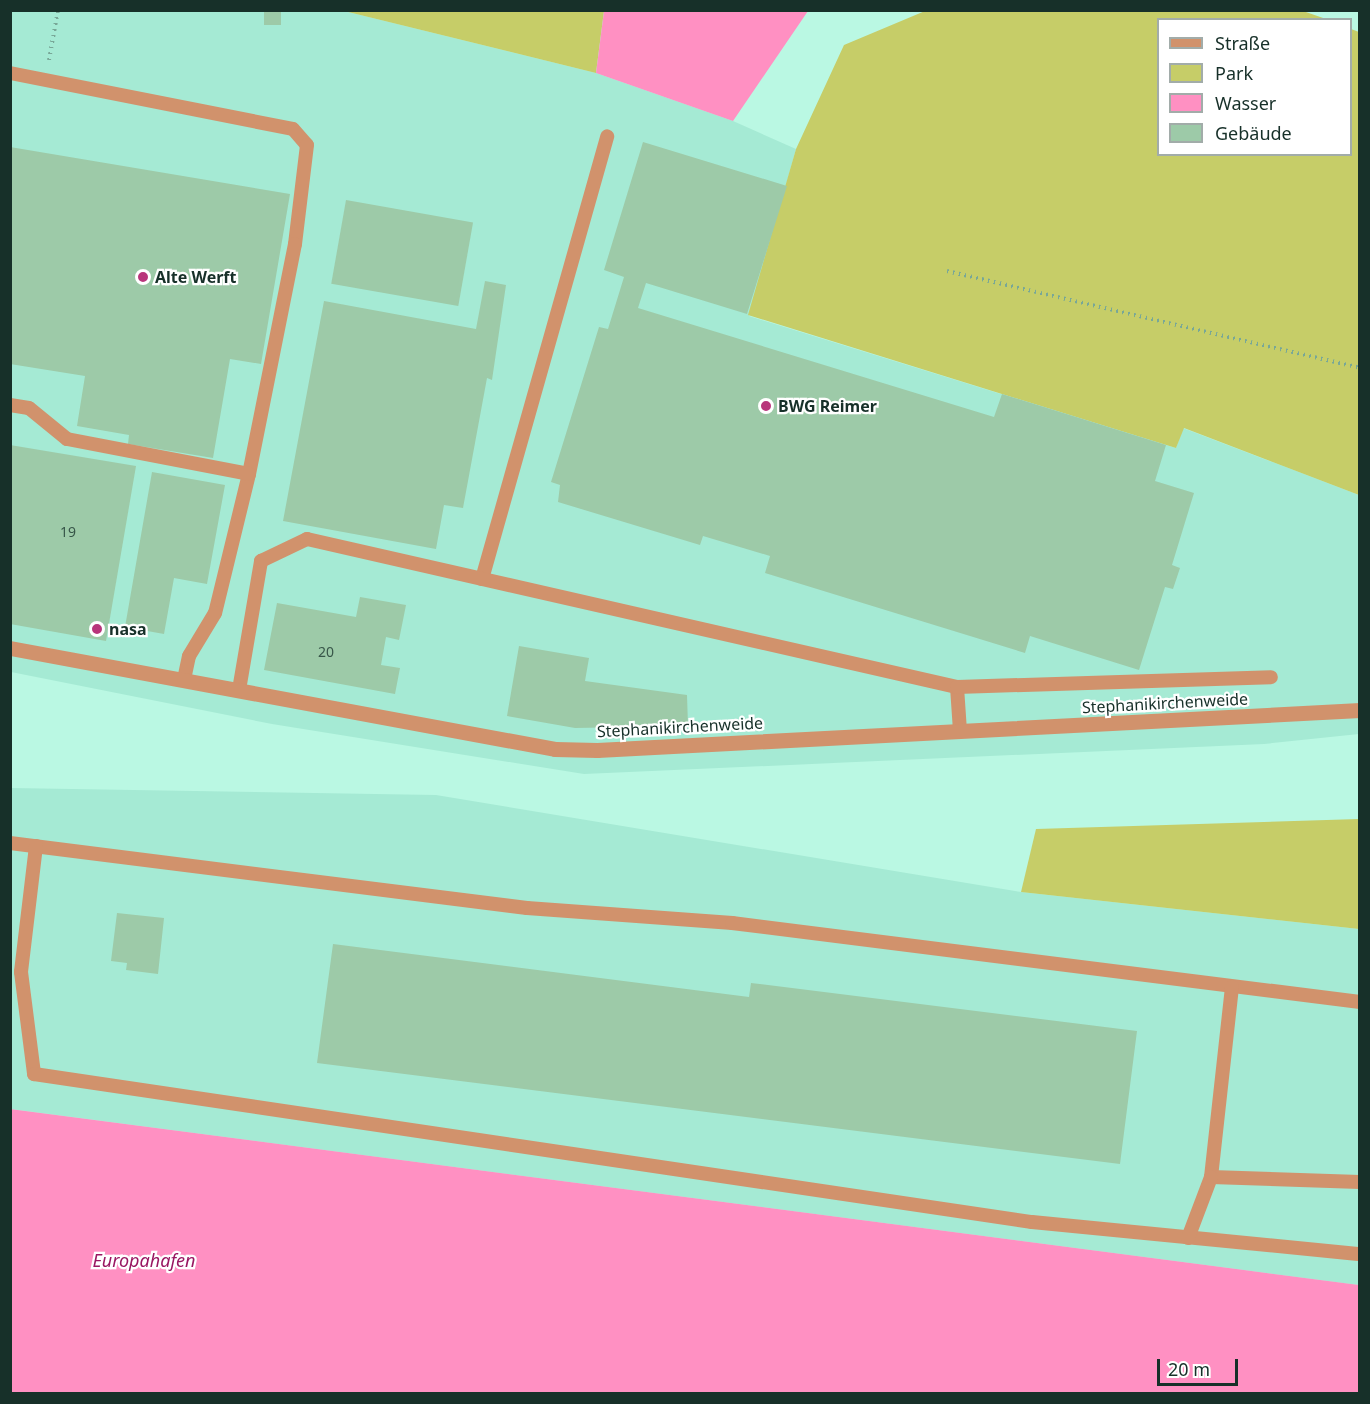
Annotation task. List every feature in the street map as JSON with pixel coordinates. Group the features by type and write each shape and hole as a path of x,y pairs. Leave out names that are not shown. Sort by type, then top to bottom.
{"street":[{"name":"Stephanikirchenweide","path":"10,648 555,749 597,750 1359,711"}],"lane":[{"path":"10,73 292,129 307,145 295,244 249,474 214,613 189,656 184,680"},
{"path":"482,579 607,136"},
{"path":"10,405 29,408 67,439 249,474"},
{"path":"239,690 261,561 307,539 957,687 1271,677"},
{"path":"957,687 960,731"},
{"path":"10,843 412,895 732,923 1359,1002"},
{"path":"36,846 21,972 34,1074 1032,1222 1359,1254"},
{"path":"1188,1238 1212,1177 1232,987"},
{"path":"1212,1177 1359,1182"}],"path":[{"path":"45,79 58,10"},
{"path":"947,271 1359,368"}],"shaded area":[{"path":"10,11 344,11 596,73 733,121 796,149 749,316 1176,448 1183,428 1359,495 1359,734 1264,744 584,774 272,724 11,672"},
{"path":"11,788 436,795 1021,892 1359,929 1359,1285 11,1109"}],"green space":[{"path":"344,11 604,11 596,73"},
{"path":"925,11 1303,11 1323,18 1157,18 1157,156 1352,156 1352,29 1359,32 1359,495 1184,428 1176,448 748,315 796,149 844,45"},
{"path":"1359,819 1359,929 1021,892 1036,829"}],"water":[{"path":"604,10 808,11 733,121 596,73"},
{"name":"Europahafen","path":"10,1109 1359,1285 1359,1393 11,1393"}],"building":[{"path":"264,10 281,10 281,25 264,25"},
{"name":"BWG Reimer","path":"643,142 787,186 747,314 646,283 638,308 994,417 1002,394 1166,445 1155,481 1194,493 1172,565 1180,568 1173,589 1165,587 1139,670 1030,636 1025,653 765,573 770,556 703,536 700,545 558,502 560,485 551,482 599,327 608,329 624,277 604,270"},
{"name":"Alte Werft","path":"10,147 290,194 261,364 230,359 213,458 128,444 129,435 77,426 85,376 10,364"},
{"path":"346,200 473,222 458,306 331,284"},
{"path":"485,281 506,285 492,380 487,378 463,508 444,505 436,549 283,521 324,301 476,329"},
{"path":"10,445 136,466 106,641 10,624"},
{"path":"152,472 225,485 207,584 174,578 164,634 125,627"},
{"path":"360,597 406,605 399,640 386,637 381,665 400,668 395,694 264,670 277,603 356,617"},
{"path":"519,646 589,658 585,681 687,695 688,726 575,728 507,716"},
{"path":"117,913 164,918 158,974 126,970 127,963 111,961"},
{"path":"333,944 749,997 751,983 1137,1031 1120,1164 317,1063"}],"place":[{"name":"Alte Werft","path":"143,277"},
{"name":"BWG Reimer","path":"766,406"},
{"name":"nasa","path":"97,629"}]}
